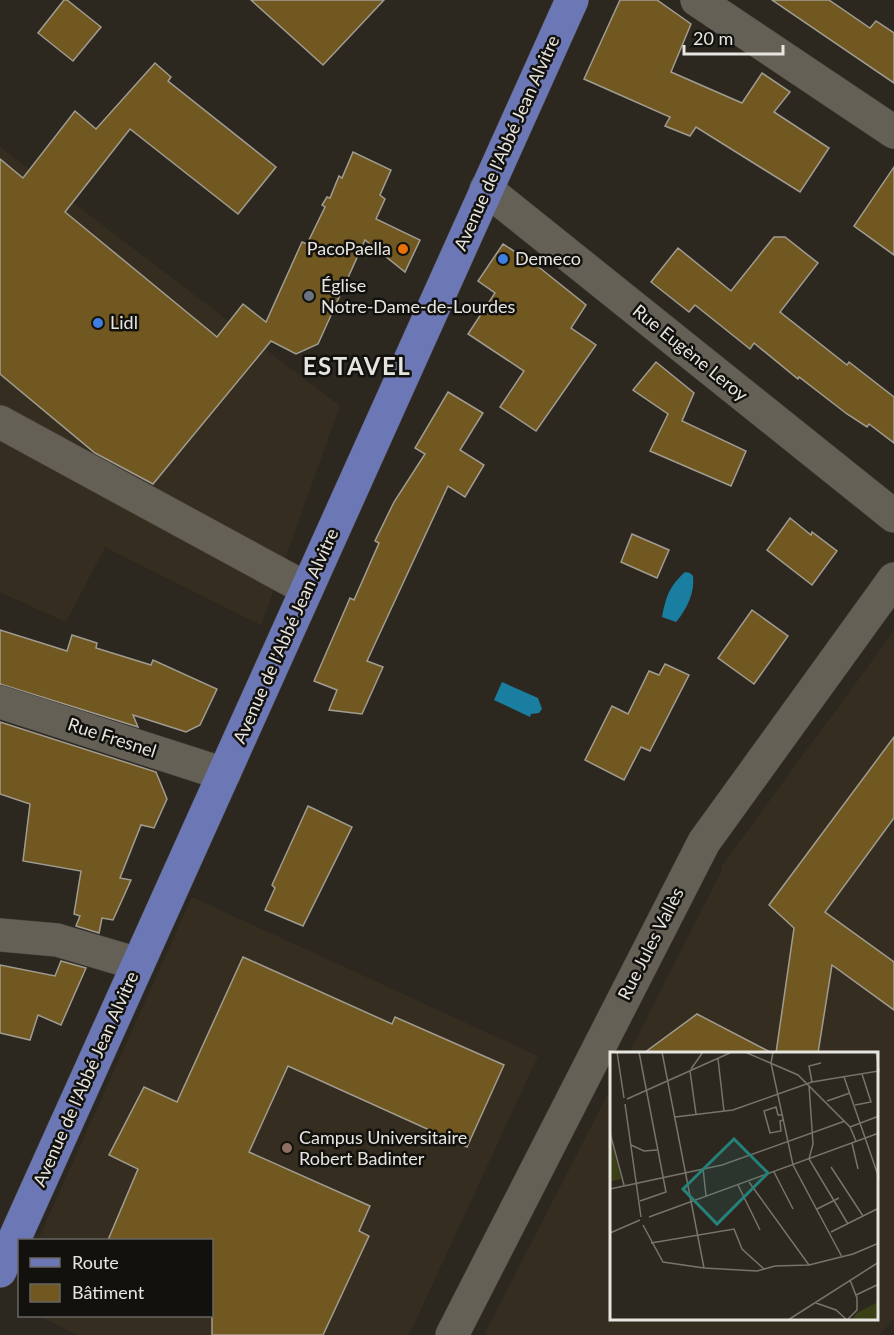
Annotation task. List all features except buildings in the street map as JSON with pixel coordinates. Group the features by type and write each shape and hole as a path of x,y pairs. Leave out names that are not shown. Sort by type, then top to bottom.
{"main road":[{"name":"Avenue de l'Abbé Jean Alvitre","path":"0,1271 572,0"}],"street":[{"path":"698,0 894,132"},
{"name":"Rue Eugène Leroy","path":"486,189 894,516"},
{"path":"0,422 307,589"},
{"name":"Rue Jules Vallès","path":"452,1335 704,842 894,579"},
{"name":"Rue Fresnel","path":"0,702 224,774"},
{"path":"0,935 57,940 138,964"}],"shaded area":[{"path":"0,147 340,406 261,625 105,547 66,622 0,592"},
{"path":"894,631 894,1318 880,1335 484,1335 610,1090 610,1320 879,1320 879,1052 630,1052 722,870 721,867"},
{"name":"Campus Universitaire Robert Badinter","path":"192,897 538,1056 409,1335 77,1335 41,1317 213,1317 213,1239 38,1239"}],"water":[{"path":"685,572 693,576 693,588 684,612 676,622 662,617 669,592"},
{"path":"502,682 538,698 542,709 539,713 531,714 530,717 494,700"}],"place":[{"name":"PacoPaella","path":"403,249"},
{"name":"Demeco","path":"503,259"},
{"name":"Église Notre-Dame-de-Lourdes","path":"309,296"},
{"name":"Lidl","path":"98,323"},
{"name":"Campus Universitaire Robert Badinter","path":"287,1148"}],"district":[{"name":"ESTAVEL","path":"357,367"}]}
